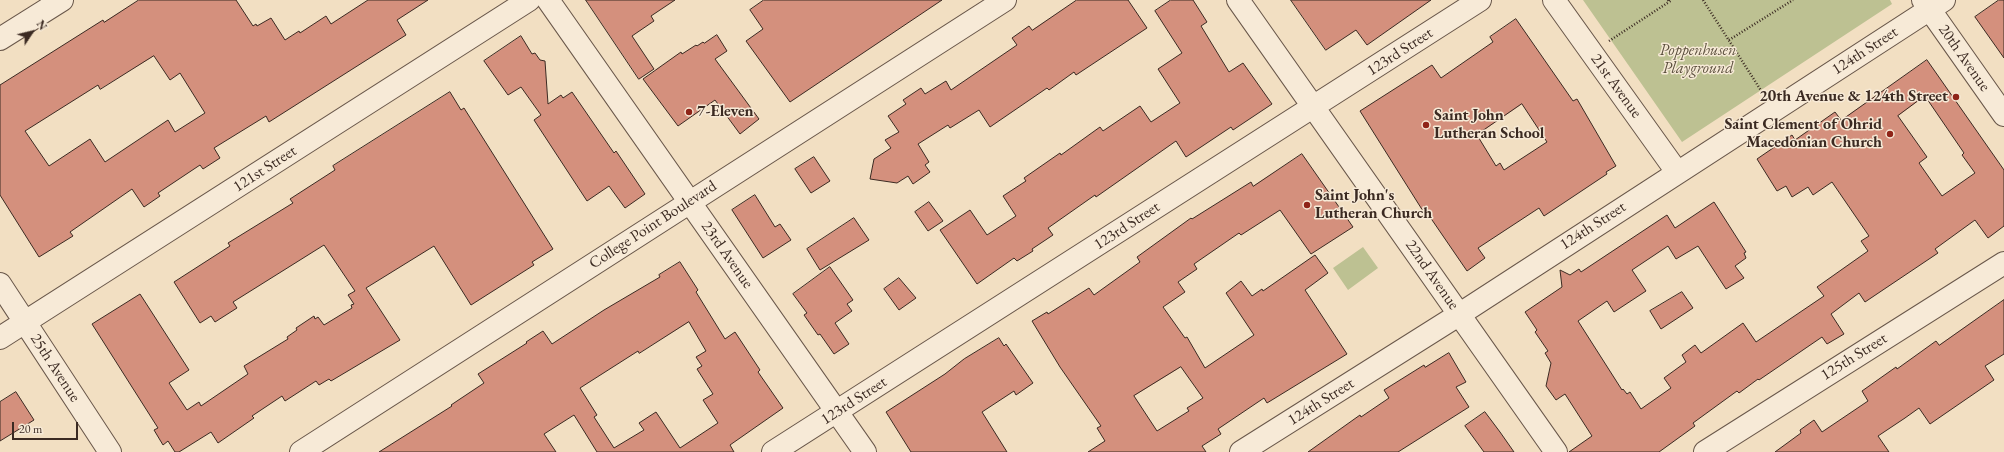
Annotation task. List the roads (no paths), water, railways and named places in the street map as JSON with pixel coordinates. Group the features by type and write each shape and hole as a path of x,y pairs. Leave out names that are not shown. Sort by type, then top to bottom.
{"street":[{"path":"0,39 62,0"},
{"name":"121st Street","path":"0,338 529,0"},
{"name":"23rd Avenue","path":"548,0 865,452"},
{"name":"College Point Boulevard","path":"301,452 1005,0"},
{"name":"22nd Avenue","path":"1238,0 1556,452"},
{"name":"123rd Street","path":"773,452 1480,0"},
{"name":"21st Avenue","path":"1554,0 1677,172"},
{"name":"124th Street","path":"1242,452 1460,314 1932,3"},
{"name":"20th Avenue","path":"1932,3 2004,116"},
{"name":"125th Street","path":"1705,452 2004,262"},
{"name":"25th Avenue","path":"0,284 110,452"}],"place":[{"name":"20th Avenue & 124th Street","path":"1956,97"},
{"name":"7-Eleven","path":"689,112"},
{"name":"Saint John Lutheran School","path":"1426,125"},
{"name":"Saint Clement of Ohrid Macedonian Church","path":"1890,134"},
{"name":"Saint John's Lutheran Church","path":"1307,205"}],"park label":[{"name":"Poppenhusen Playground","path":"1698,60"}]}
